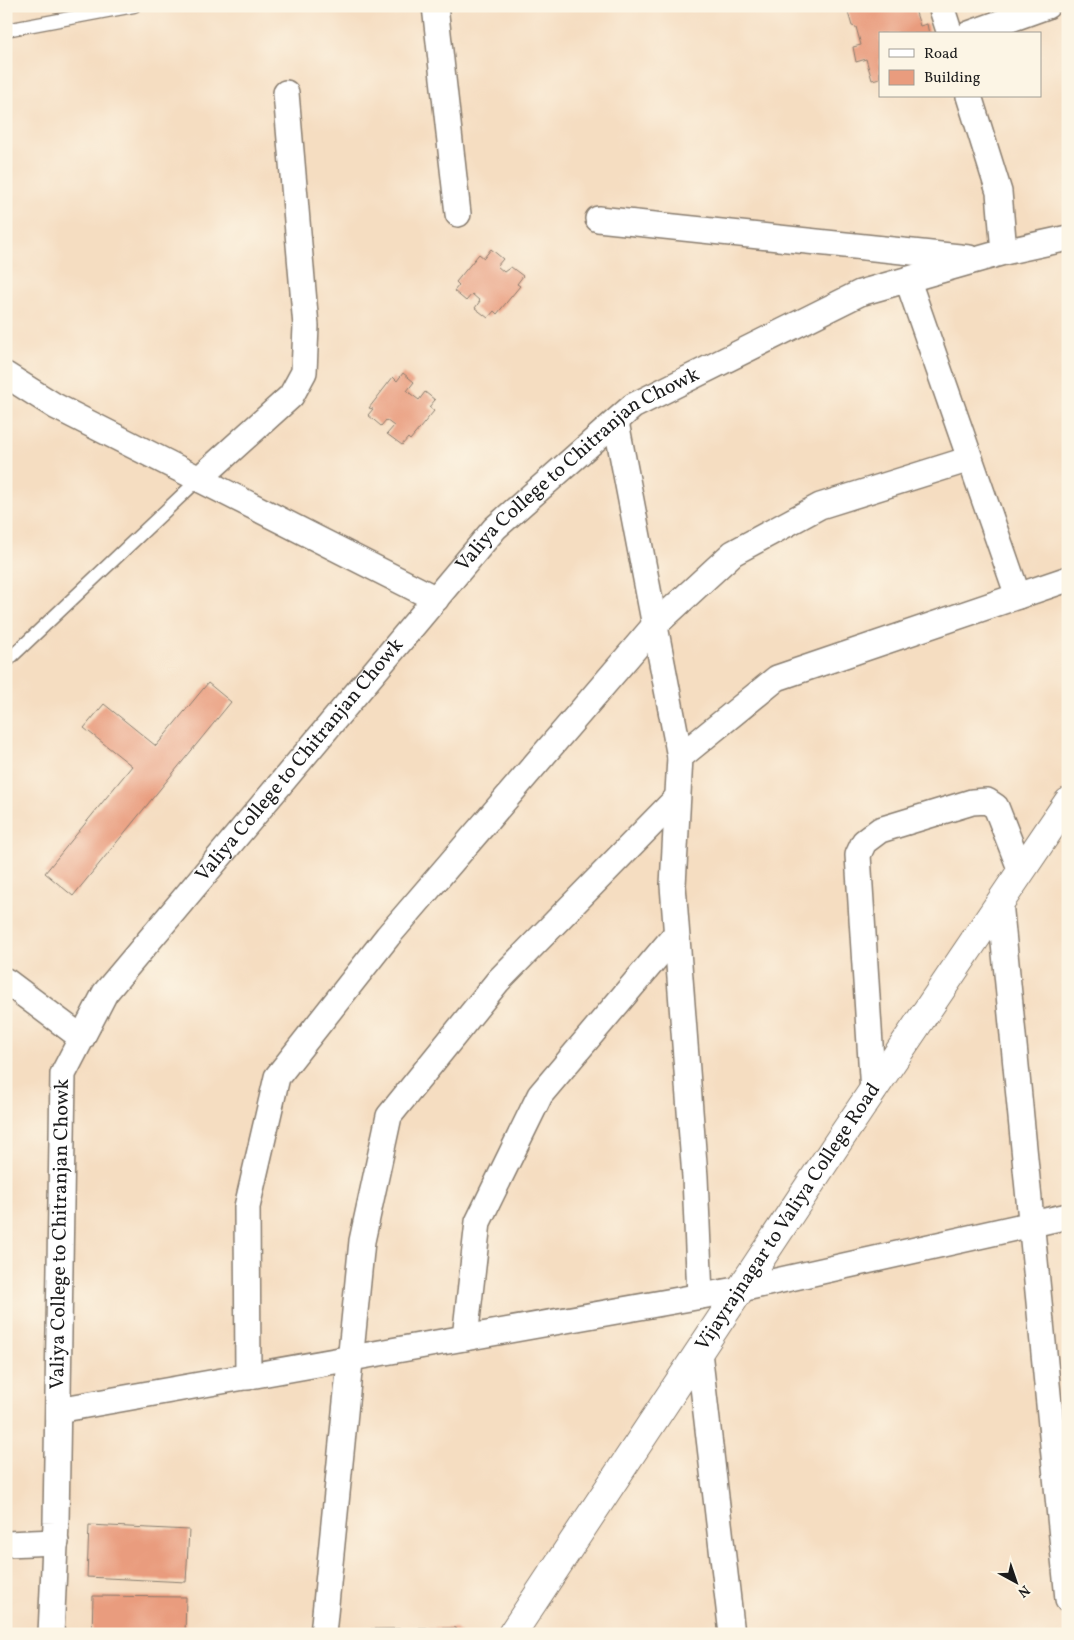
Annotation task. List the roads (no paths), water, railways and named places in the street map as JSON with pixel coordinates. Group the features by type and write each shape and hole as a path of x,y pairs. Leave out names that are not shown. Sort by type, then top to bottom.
{"street":[{"path":"435,6 458,214"},
{"path":"941,6 949,32"},
{"path":"975,32 1047,6"},
{"path":"199,479 291,396 304,372 306,326 286,93"},
{"path":"598,219 993,256 998,192 970,98"},
{"name":"Valiya College to Chitranjan Chowk","path":"51,1634 56,1542 63,1074 105,993 495,528 633,406 860,294 993,256 1068,238"},
{"path":"908,281 1018,596"},
{"path":"6,374 55,406 436,599"},
{"path":"616,422 680,757 673,885 695,1177 700,1296"},
{"path":"248,1376 247,1207 277,1077 388,936 655,625 733,553 820,506 970,459"},
{"path":"680,757 777,678 1068,579"},
{"path":"323,1634 362,1241 389,1116 498,980 677,798"},
{"path":"872,1092 858,855 864,842 880,830 972,802 987,801 996,807 1021,871"},
{"name":"Vijayrajnagar to Valiya College Road","path":"512,1634 872,1092 1068,802"},
{"path":"1000,902 1068,1599"},
{"path":"465,1338 478,1222 540,1095 676,934"},
{"path":"6,981 82,1038"},
{"path":"58,1410 741,1289 1068,1216"},
{"path":"699,1352 732,1634"},
{"path":"6,1544 56,1542"}],"lane":[{"path":"6,30 134,6"},
{"path":"6,662 199,479"}]}
